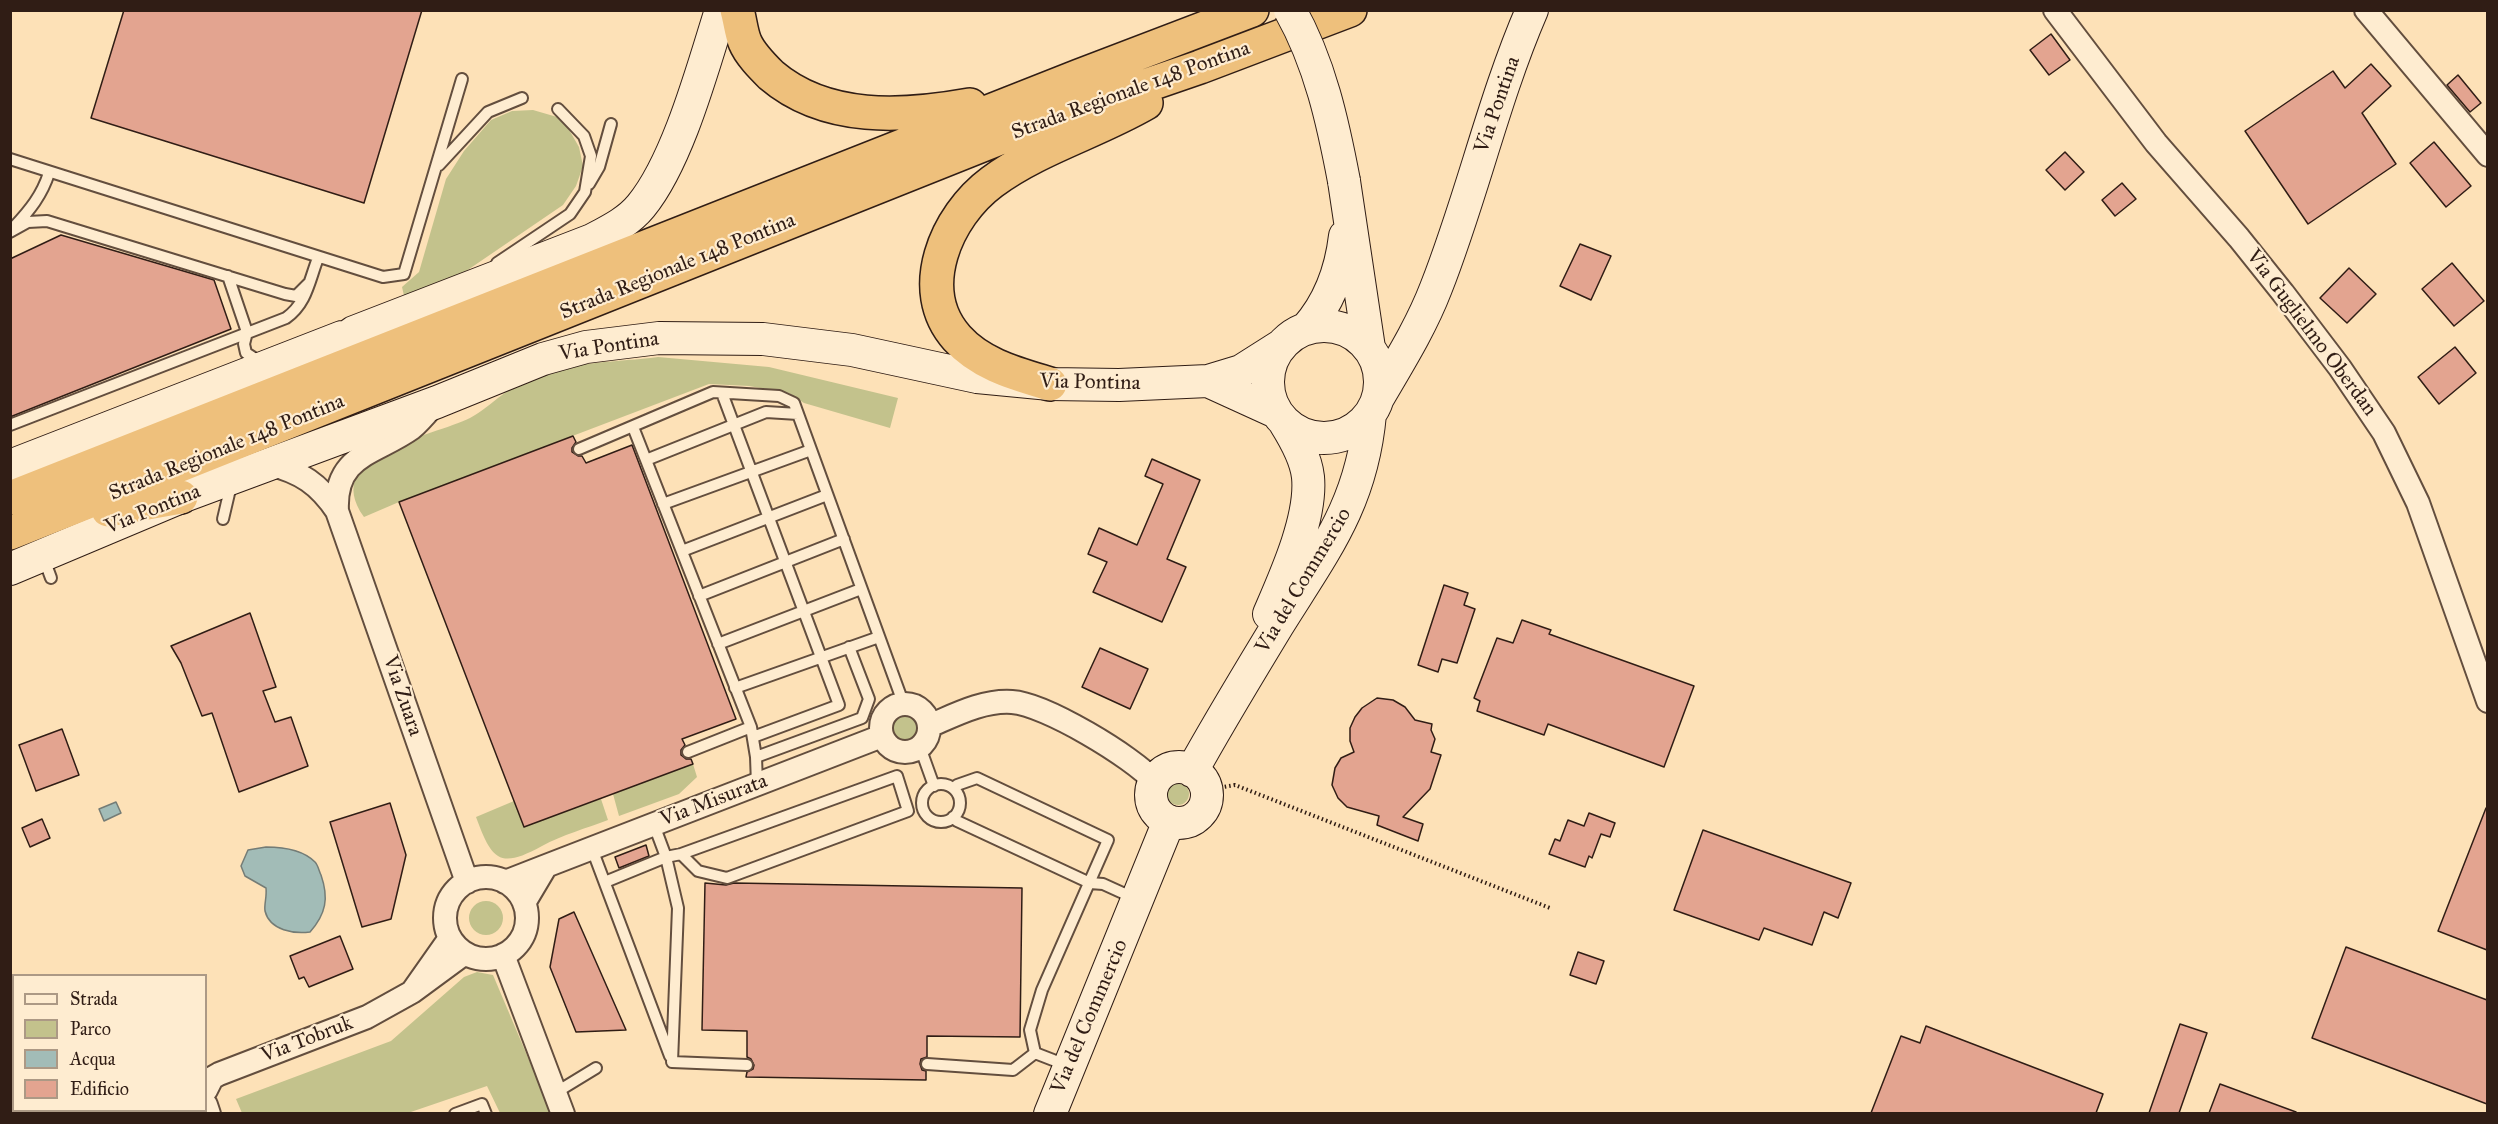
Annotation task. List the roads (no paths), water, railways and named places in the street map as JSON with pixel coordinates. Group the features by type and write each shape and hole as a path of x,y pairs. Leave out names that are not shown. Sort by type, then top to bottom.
{"highway":[{"path":"737,10 745,42 763,68 787,88 819,103 852,111 886,114 935,111 984,102 1079,76"},
{"name":"Strada Regionale 148 Pontina","path":"10,498 1079,76 1252,10"},
{"name":"Strada Regionale 148 Pontina","path":"10,533 1040,122 1200,67 1350,10"},
{"path":"1050,384 1001,369 976,354 951,330 940,307 936,288 938,265 947,238 977,195 1001,176 1037,155 1138,107 1200,67"},
{"path":"253,403 324,353"},
{"path":"41,522 181,497"}],"street":[{"path":"10,466 592,240 621,224 639,208 665,167 721,10"},
{"path":"1290,10 1316,68 1334,124 1344,181 1369,348 1378,372 1374,406 1354,429 1334,438 1311,437 1297,431 1281,417 1268,386 1269,372 1274,357 1324,304 1340,266 1346,214 1344,181"},
{"name":"Via Pontina","path":"1374,406 1412,339 1436,288 1505,82 1532,10"},
{"name":"Via Guglielmo Oberdan","path":"2055,10 2156,143 2239,238 2283,293 2340,368 2384,433 2418,503 2487,701"},
{"path":"2366,10 2487,155"},
{"path":"1294,337 1323,326 1340,328 1356,336 1369,348"},
{"path":"324,353 354,332"},
{"name":"Via Pontina","path":"10,569 47,567 181,497 436,402 517,369 564,353 610,343 684,337 742,338 820,345 878,355 960,375 1050,384 1208,381 1240,371 1261,360 1294,337"},
{"name":"Via Pontina","path":"1208,381 1281,417"},
{"name":"Via Zuara","path":"337,511 338,486 342,476 355,461 366,452 412,427 436,402"},
{"name":"Via del Commercio","path":"1229,706 1343,519 1358,481 1374,406"},
{"name":"Via del Commercio","path":"1199,780 1293,553 1306,507 1308,476 1305,462 1293,435 1281,417"},
{"name":"Via Zuara","path":"269,464 304,476 322,490 337,511 467,882"},
{"path":"924,736 922,711 915,706 904,705 891,708 882,721 882,736 886,743 898,752 906,753 924,736 974,707 1005,702 1019,703 1046,712 1129,758 1155,782"},
{"name":"Via Misurata","path":"504,882 882,736"},
{"path":"1175,768 1184,768 1199,780 1204,808 1198,816 1190,821 1176,823 1159,814 1152,797 1155,782 1161,774 1175,768"},
{"name":"Via del Commercio","path":"1050,1113 1169,821"},
{"path":"524,903 546,866"},
{"path":"479,878 492,878 504,882 519,894 524,903 526,927 513,948 503,955 477,958 458,946 446,926 449,901 456,890 467,882 479,878"},
{"name":"Via Tobruk","path":"207,1088 212,1078 219,1074 368,1017 412,992 458,946"},
{"path":"503,955 559,1103"}],"lane":[{"path":"10,159 383,277 404,274 462,80"},
{"path":"437,167 488,112 522,98"},
{"path":"558,109 584,136 591,156 585,192"},
{"path":"459,291 570,214 599,167 611,124"},
{"path":"10,231 34,206 44,189 49,173"},
{"path":"10,231 28,222 47,221 296,296 309,284"},
{"path":"10,425 286,318 297,310 306,295 318,258"},
{"path":"228,276 247,332 244,344 246,352 255,360 269,366"},
{"path":"579,449 713,392 779,396 794,403 904,705"},
{"path":"688,752 839,705 722,393"},
{"path":"646,460 766,412 798,414"},
{"path":"633,426 752,732 757,785"},
{"path":"663,504 811,450"},
{"path":"223,519 233,478"},
{"path":"681,551 827,495"},
{"path":"699,596 844,539"},
{"path":"718,644 861,589"},
{"path":"735,688 879,637"},
{"path":"756,756 862,718 869,699 849,647"},
{"path":"924,736 934,786"},
{"path":"605,882 666,857 681,854 897,776 908,811"},
{"path":"954,789 957,785 977,778 1108,840 1042,990 1030,1030 1035,1053"},
{"path":"941,784 954,789 959,795 959,810 953,817 942,822 935,821 924,811 923,804 928,790 941,784"},
{"path":"681,854 698,871 727,878 923,804"},
{"path":"953,817 957,821 1090,883 1103,884 1138,900"},
{"path":"654,825 666,857 678,908 672,1062"},
{"path":"592,849 672,1062"},
{"path":"927,1064 1013,1070 1035,1053"},
{"path":"1035,1053 1069,1066"},
{"path":"672,1062 747,1065"},
{"path":"559,1103 596,1068"},
{"path":"455,1113 482,1104 486,1113"}],"water":[{"path":"116,802 121,813 104,821 99,809"},
{"path":"266,847 286,848 304,854 317,865 325,898 320,919 310,932 290,932 272,923 265,911 266,888 245,876 241,866 248,850"}]}
